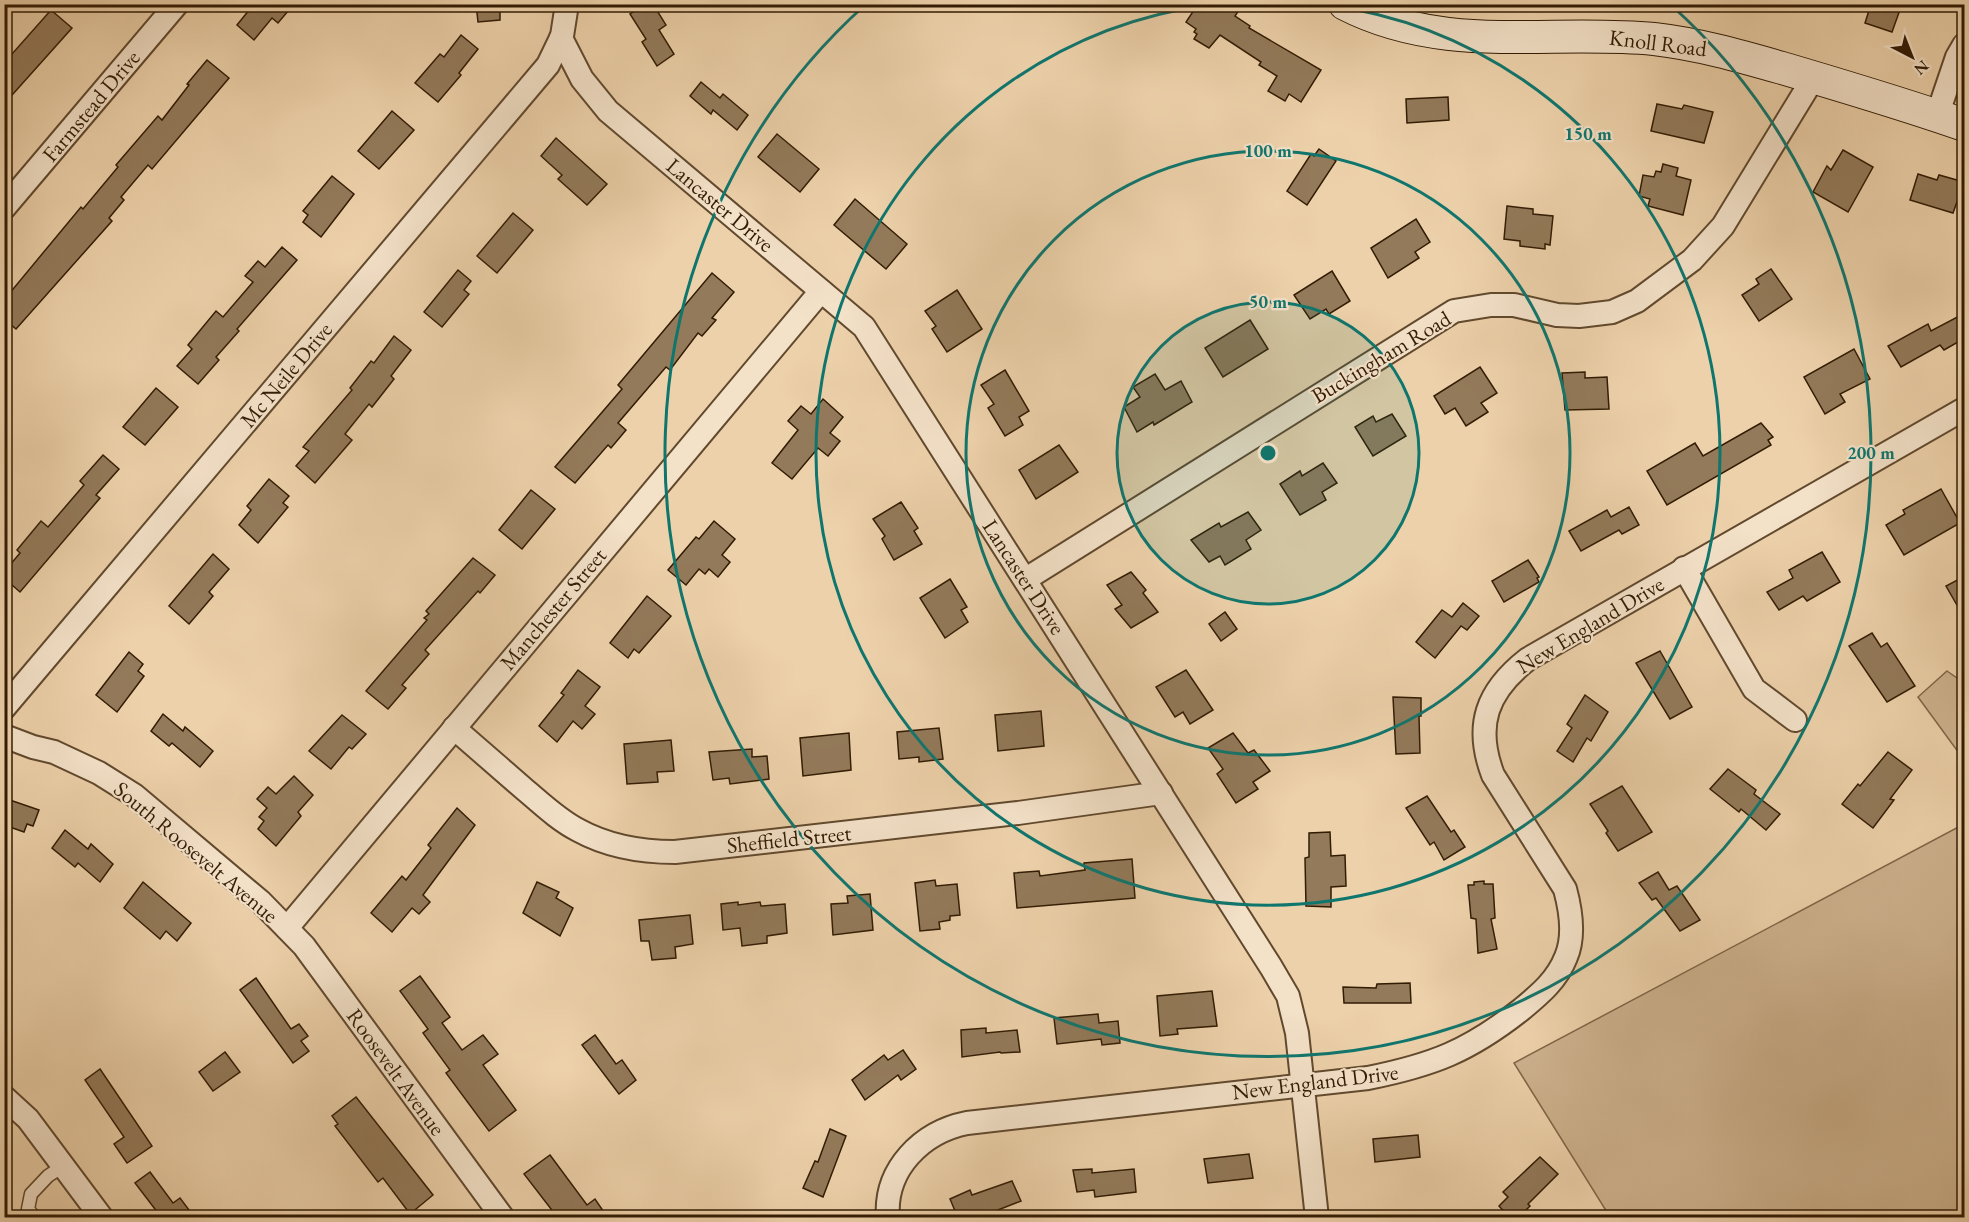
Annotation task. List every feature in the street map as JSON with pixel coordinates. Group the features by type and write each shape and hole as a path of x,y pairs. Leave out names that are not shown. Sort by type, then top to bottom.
{"street":[{"name":"Farmstead Drive","path":"4,208 177,4"},
{"name":"Mc Neile Drive","path":"4,708 548,65 561,38 567,4"},
{"name":"Knoll Road","path":"1345,4 1393,23 1431,32 1475,37 1599,36 1654,39 1709,48 1814,77 1951,120"},
{"name":"Lancaster Drive","path":"561,38 582,79 609,111 864,327 1026,579 1288,996 1297,1033 1317,1218"},
{"path":"1951,120 1957,57 1965,45"},
{"name":"Buckingham Road","path":"1026,579 1454,311 1491,305 1514,305 1557,315 1578,316 1612,312 1637,302 1692,260 1724,226 1814,77"},
{"name":"Manchester Street","path":"287,928 821,291"},
{"name":"New England Drive","path":"888,1218 888,1202 893,1182 907,1158 926,1139 950,1126 1388,1074 1409,1070 1448,1056 1473,1044 1500,1026 1544,991 1556,976 1567,957 1572,930 1565,889 1494,775 1485,746 1488,708 1501,684 1510,673 1528,659 1964,410"},
{"path":"1684,568 1755,689 1795,720"},
{"name":"Sheffield Street","path":"454,728 556,816 579,831 604,842 630,849 658,852 687,851 1018,813 1161,793"},
{"name":"South Roosevelt Avenue","path":"4,736 54,752 99,773 134,795 261,902 287,928"},
{"name":"Roosevelt Avenue","path":"287,928 304,946 503,1218"},
{"path":"6,1096 28,1119 102,1218"}],"lane":[{"path":"35,1218 28,1209 31,1194 48,1176 63,1166"}],"shaded area":[{"path":"1947,671 1964,683 1964,760 1918,697"},
{"path":"1964,824 1964,1217 1610,1217 1514,1063"}],"building":[{"path":"254,4 294,4 278,23 272,18 254,40 237,25"},
{"path":"476,4 500,4 500,20 478,22"},
{"path":"645,4 653,4 666,25 659,30 674,54 657,66 642,42 646,39 630,14"},
{"path":"1198,4 1243,4 1235,16 1250,26 1249,28 1321,70 1301,102 1289,94 1285,101 1268,91 1277,76 1259,65 1261,62 1220,35 1209,48 1194,39 1197,34 1194,32 1196,29 1186,22"},
{"path":"1871,4 1902,4 1892,32 1865,23"},
{"path":"51,10 72,28 4,104 4,63"},
{"path":"461,35 478,49 459,73 461,75 438,102 415,83 440,54 444,57"},
{"path":"207,60 229,78 152,169 148,165 121,197 124,200 109,218 112,221 16,329 4,319 4,300 81,207 83,209 118,167 116,165 158,116 162,120"},
{"path":"701,82 720,98 723,94 748,115 737,130 713,110 711,114 690,96"},
{"path":"1448,97 1449,120 1407,123 1406,99"},
{"path":"1657,104 1682,109 1684,105 1713,112 1704,143 1651,131"},
{"path":"392,111 414,130 379,169 358,151"},
{"path":"777,134 819,169 800,192 758,157"},
{"path":"556,138 607,184 587,205 558,179 562,175 541,156"},
{"path":"1319,149 1336,161 1307,205 1287,191 1311,154 1314,156"},
{"path":"1843,150 1873,167 1848,212 1813,192 1827,166 1831,170"},
{"path":"1663,164 1678,168 1676,176 1691,180 1683,215 1648,206 1650,199 1639,196 1643,175 1654,177 1656,171 1661,172"},
{"path":"1918,174 1937,180 1939,175 1964,182 1953,213 1910,200"},
{"path":"332,176 354,194 321,237 303,222 308,215 303,211"},
{"path":"855,199 907,244 886,269 834,225"},
{"path":"1507,206 1533,209 1533,214 1553,216 1550,245 1545,244 1545,249 1520,246 1520,241 1504,239"},
{"path":"513,213 533,230 497,273 477,256"},
{"path":"1416,219 1430,242 1415,252 1419,258 1388,278 1371,248"},
{"path":"282,247 297,260 237,329 239,331 216,357 219,360 198,384 177,366 192,349 188,345 216,311 223,317 253,282 245,276 258,261 265,267"},
{"path":"1771,269 1792,299 1759,321 1742,295 1759,284 1756,279"},
{"path":"458,270 471,281 464,290 469,294 442,327 424,312"},
{"path":"1332,271 1350,301 1329,314 1326,309 1310,319 1294,295"},
{"path":"712,273 734,292 712,318 716,320 702,336 698,333 670,370 666,367 618,423 626,430 611,448 608,445 575,483 555,467 622,389 618,385"},
{"path":"957,290 982,329 947,352 932,329 936,326 925,311"},
{"path":"1965,313 1965,338 1944,350 1940,345 1901,367 1888,346 1928,324 1931,331"},
{"path":"1250,320 1268,349 1223,377 1205,348"},
{"path":"394,336 411,350 391,376 394,379 372,407 369,404 345,434 352,440 315,483 296,466 309,451 303,447 352,390 350,388 371,361 374,363"},
{"path":"1854,349 1870,379 1840,394 1845,402 1825,414 1804,377"},
{"path":"1480,367 1497,393 1481,403 1488,412 1466,426 1455,408 1445,414 1434,396"},
{"path":"1005,370 1029,411 1019,417 1023,425 1005,436 988,408 994,404 981,385"},
{"path":"1585,372 1585,378 1607,377 1609,409 1565,410 1562,373"},
{"path":"1155,374 1165,390 1181,381 1192,402 1154,425 1153,422 1137,432 1124,407 1140,397 1133,387"},
{"path":"156,388 178,407 145,445 123,427"},
{"path":"823,399 843,417 830,433 840,441 828,456 818,448 792,479 772,463 798,430 788,421 801,406 811,414"},
{"path":"1392,414 1406,436 1373,456 1355,427 1373,416 1376,422"},
{"path":"1761,423 1773,437 1768,440 1771,445 1667,505 1647,471 1695,443 1703,456"},
{"path":"1059,445 1078,472 1036,499 1019,470"},
{"path":"103,455 119,469 96,495 100,498 20,592 4,578 4,572 20,553 17,550 41,521 48,527 84,485 80,481"},
{"path":"1323,463 1337,483 1322,492 1326,500 1300,515 1280,484 1300,471 1302,476"},
{"path":"269,479 289,496 283,503 288,507 258,543 239,525 251,510 247,506"},
{"path":"1941,489 1960,523 1904,555 1886,525 1905,514 1903,510"},
{"path":"531,490 555,509 522,549 499,530"},
{"path":"901,502 918,528 914,531 922,544 894,560 882,539 885,536 873,519"},
{"path":"1629,507 1639,525 1622,534 1619,530 1581,551 1569,531 1607,510 1611,517"},
{"path":"1248,512 1261,530 1246,540 1251,549 1225,565 1220,556 1209,562 1191,540 1219,523 1221,527"},
{"path":"714,521 735,539 722,555 730,562 718,577 709,569 705,574 699,569 686,585 668,570 696,537 699,539"},
{"path":"1822,552 1840,582 1807,601 1803,596 1779,610 1767,592 1793,578 1789,570"},
{"path":"213,554 229,569 209,592 213,596 189,624 169,606"},
{"path":"473,558 495,575 425,650 429,654 402,685 406,688 388,709 366,691 427,620 424,618 429,614 426,611"},
{"path":"1528,560 1539,577 1537,578 1539,582 1504,602 1492,581"},
{"path":"1131,572 1146,590 1143,593 1158,612 1131,628 1115,609 1122,605 1107,585"},
{"path":"1965,576 1965,619 1946,586"},
{"path":"950,579 967,607 961,610 968,622 945,638 920,598"},
{"path":"647,596 671,616 639,653 634,649 628,658 610,643"},
{"path":"1463,603 1479,616 1467,630 1461,626 1435,658 1416,642 1442,610 1452,617"},
{"path":"1225,612 1237,629 1221,641 1209,624"},
{"path":"1872,633 1881,647 1887,643 1915,686 1887,702 1849,646"},
{"path":"1660,651 1692,707 1670,719 1636,663"},
{"path":"129,652 143,664 138,671 144,676 117,712 96,695"},
{"path":"578,670 600,687 585,706 595,714 582,729 573,721 557,742 539,726 564,695 561,693"},
{"path":"1186,670 1213,710 1190,724 1183,712 1175,717 1156,687"},
{"path":"1585,695 1608,712 1591,741 1587,738 1573,762 1557,751 1572,728 1567,724"},
{"path":"1393,697 1421,698 1420,753 1396,754"},
{"path":"1041,711 1044,746 998,751 995,715"},
{"path":"163,714 183,731 185,727 213,751 200,767 172,743 169,746 151,731"},
{"path":"342,715 366,734 352,749 349,747 331,769 309,751"},
{"path":"939,728 943,759 919,762 919,757 899,759 897,732"},
{"path":"849,733 851,770 803,776 800,738"},
{"path":"1233,733 1248,753 1254,750 1270,771 1253,782 1258,789 1236,803 1217,774 1223,769 1208,748"},
{"path":"671,740 674,771 657,772 658,782 627,784 624,744"},
{"path":"752,749 752,757 767,756 769,779 730,784 729,778 713,780 709,752"},
{"path":"1888,752 1912,770 1890,799 1894,800 1873,828 1842,804"},
{"path":"1728,769 1756,790 1754,794 1780,814 1766,830 1741,809 1739,812 1710,789"},
{"path":"294,776 313,795 298,812 301,816 276,846 258,829 264,821 259,817 267,808 257,799 268,787 276,794"},
{"path":"1622,786 1652,832 1618,851 1590,804"},
{"path":"1427,796 1451,832 1454,830 1465,847 1444,860 1434,842 1430,845 1406,808"},
{"path":"4,798 39,810 33,826 27,824 24,832 4,825"},
{"path":"457,808 475,825 423,895 430,902 419,914 412,908 392,932 371,913 402,876 406,880 431,848 428,845"},
{"path":"65,830 88,849 91,844 113,864 100,882 78,863 75,867 52,848"},
{"path":"1330,832 1331,856 1345,855 1346,886 1331,887 1331,907 1306,906 1305,858 1309,857 1309,833"},
{"path":"1132,859 1135,898 1017,908 1014,873 1039,871 1040,876 1085,870 1084,863"},
{"path":"1658,872 1669,890 1677,886 1700,920 1680,931 1656,898 1652,900 1639,883"},
{"path":"935,880 936,886 957,884 960,915 950,916 950,920 939,922 940,929 920,931 915,883"},
{"path":"1484,881 1484,884 1493,884 1495,918 1491,919 1497,949 1478,953 1476,919 1471,918 1468,885"},
{"path":"143,882 191,923 177,941 166,931 160,939 124,908"},
{"path":"537,882 559,892 556,898 573,908 560,936 523,913"},
{"path":"870,894 873,930 833,935 831,904 848,903 847,896"},
{"path":"738,902 738,905 760,902 761,906 785,904 787,933 767,936 767,943 742,946 740,928 723,930 721,904"},
{"path":"690,915 693,944 675,947 676,958 652,960 649,941 641,941 639,920"},
{"path":"420,976 450,1017 442,1023 462,1050 483,1035 498,1054 483,1065 516,1110 489,1131 446,1073 450,1070 423,1033 428,1029 400,991"},
{"path":"256,978 291,1029 299,1024 308,1036 301,1041 309,1051 293,1063 240,990"},
{"path":"1410,983 1411,1003 1344,1003 1343,987 1376,988 1377,984"},
{"path":"1212,991 1217,1026 1177,1029 1178,1034 1160,1036 1157,996"},
{"path":"1098,1014 1099,1023 1118,1021 1120,1043 1102,1045 1101,1039 1057,1044 1054,1018"},
{"path":"986,1028 986,1033 1017,1030 1020,1052 962,1057 961,1030"},
{"path":"595,1035 616,1064 622,1060 636,1080 619,1094 582,1045"},
{"path":"903,1050 916,1069 901,1080 898,1075 865,1100 852,1080 884,1055 888,1060"},
{"path":"225,1052 240,1072 213,1091 199,1072"},
{"path":"100,1069 152,1146 127,1163 114,1144 124,1137 85,1080"},
{"path":"356,1097 433,1195 410,1214 383,1178 378,1182 335,1126 338,1124 332,1116"},
{"path":"830,1129 846,1136 823,1197 803,1188 815,1161 818,1162"},
{"path":"1418,1135 1420,1157 1375,1162 1373,1139"},
{"path":"1249,1154 1253,1178 1208,1183 1204,1159"},
{"path":"550,1155 587,1205 595,1199 608,1218 558,1218 524,1174"},
{"path":"1540,1157 1558,1174 1528,1204 1530,1206 1518,1218 1510,1218 1499,1206 1508,1197 1503,1192"},
{"path":"1092,1169 1092,1173 1134,1169 1136,1192 1095,1197 1094,1190 1077,1192 1073,1170"},
{"path":"150,1172 173,1203 180,1198 195,1218 152,1218 158,1213 135,1183"},
{"path":"1012,1181 1021,1201 980,1217 978,1212 958,1218 950,1199 970,1190 972,1195"}]}
